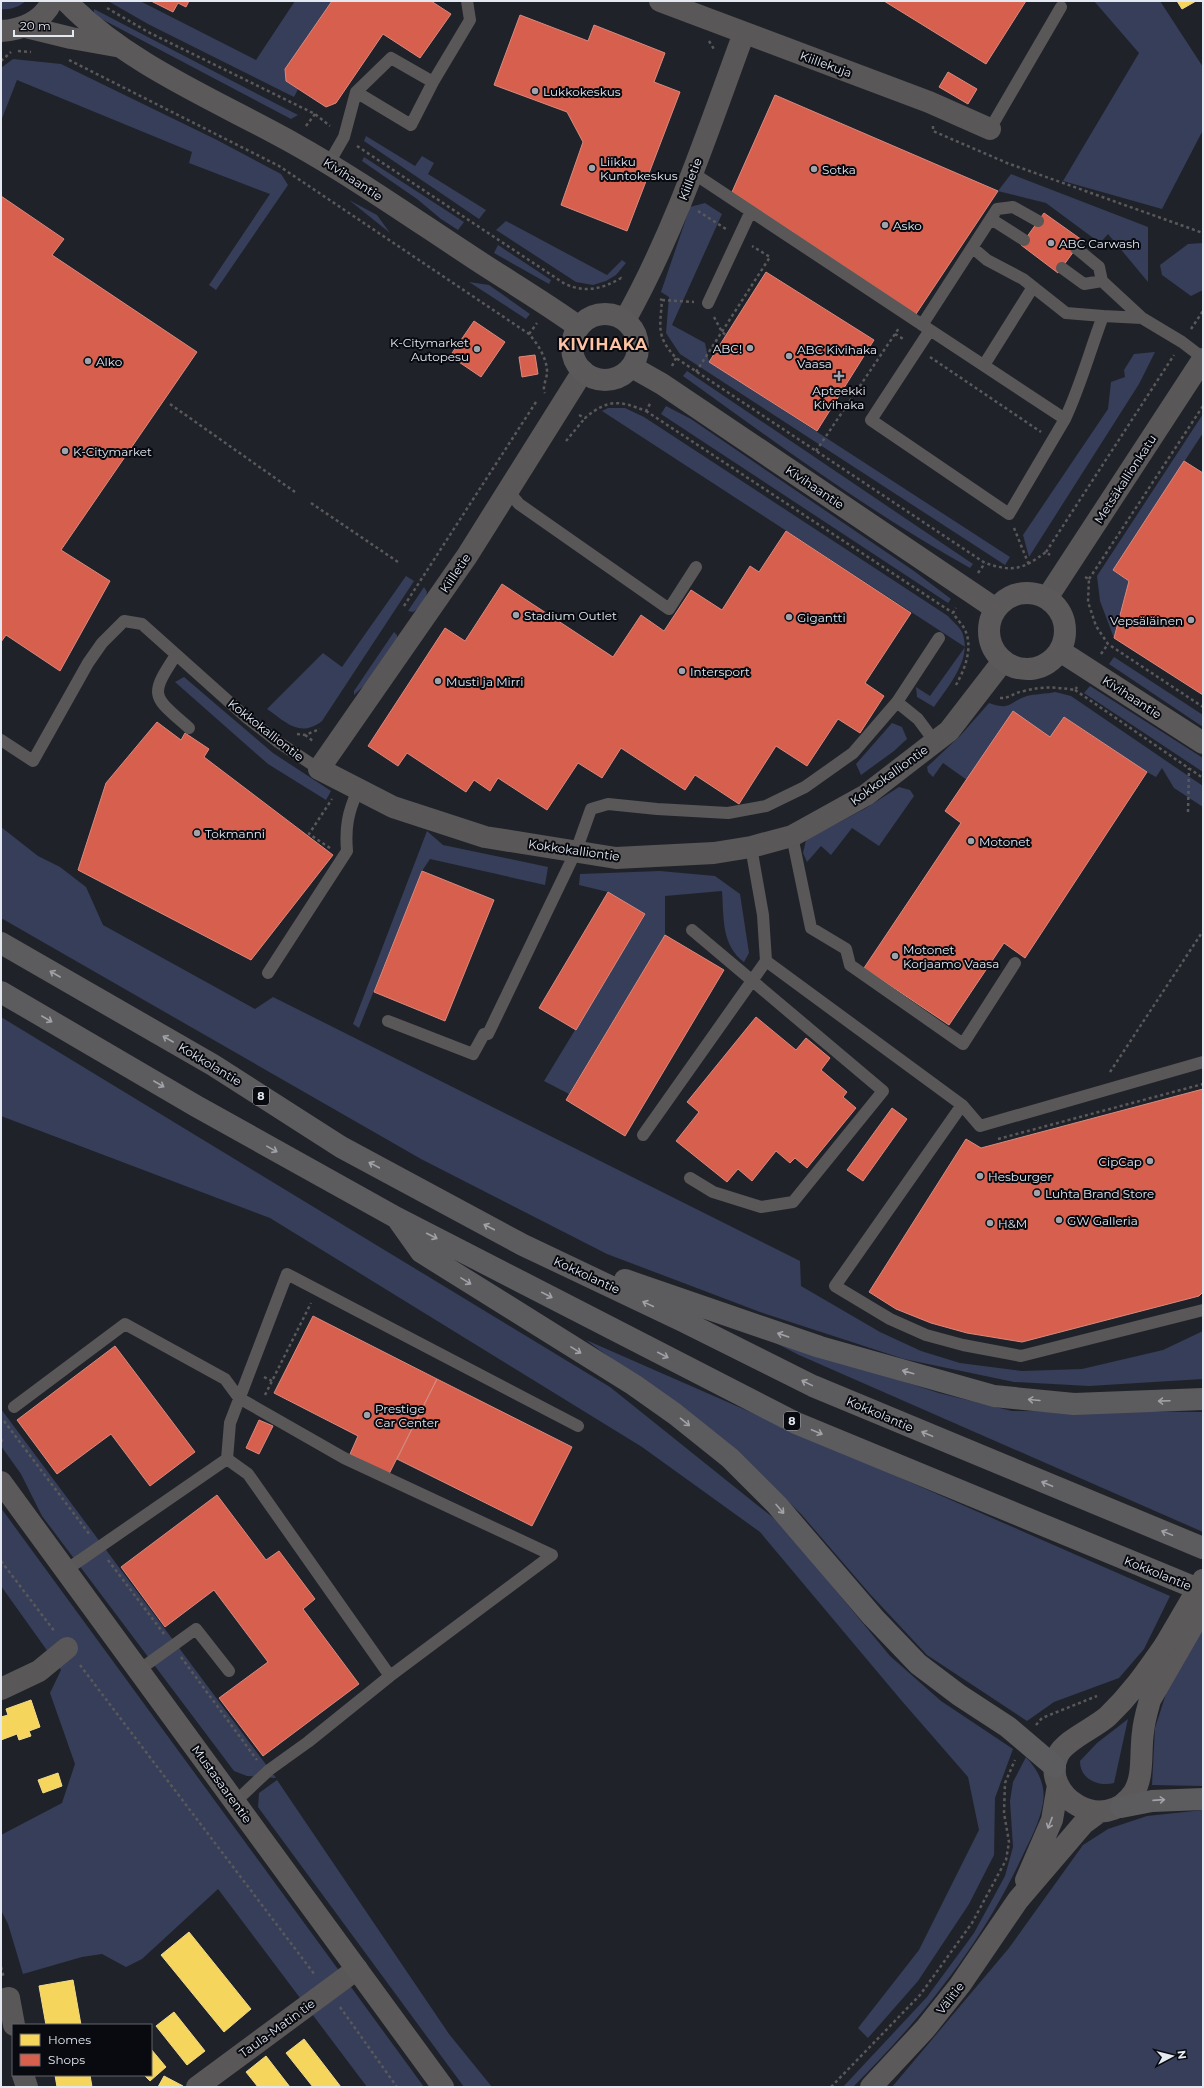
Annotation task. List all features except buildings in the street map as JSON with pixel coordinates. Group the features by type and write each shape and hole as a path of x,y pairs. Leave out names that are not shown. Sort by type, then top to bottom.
{"highway":[{"name":"Kokkolantie","path":"1,943 213,1065 341,1147 523,1245 683,1321 813,1386 1203,1548"},
{"name":"Kokkolantie","path":"1,992 196,1106 397,1218 796,1423 1203,1591"},
{"path":"397,1218 421,1252 634,1385 675,1414 730,1458 777,1505 873,1617 918,1664 959,1695 1025,1740 1056,1776"},
{"path":"523,1245 820,1347 994,1396 1074,1404 1203,1399"},
{"path":"1121,1807 1152,1801 1203,1799"}],"main road":[{"path":"1,31 26,27 39,18 52,1"},
{"name":"Kivihaantie","path":"66,1 80,16 119,46 202,94 329,163 470,256 550,306 579,327"},
{"name":"Kivihaantie","path":"26,27 70,38 119,46"},
{"path":"606,313 616,315 625,320 632,327 637,337 639,347 637,357 632,367 624,374 614,379 603,380 592,377 583,372 573,355 574,335 579,327 586,320 596,315 606,313"},
{"name":"Kivihaantie","path":"632,367 662,384 996,609"},
{"path":"1030,594 1046,598 1056,606 1062,616 1065,627 1065,640 1060,651 1052,661 1040,668 1027,670 1014,667 1003,661 995,652 990,642 989,630 991,619 996,609 1004,601 1014,596 1030,594"},
{"name":"Kivihaantie","path":"1060,651 1203,743"},
{"name":"Mustasaarentie","path":"1,1482 443,2087"},
{"path":"1056,1776 1074,1804 1098,1813 1121,1807 1134,1791 1139,1777 1144,1722 1150,1700 1171,1649 1203,1580"},
{"path":"1171,1649 1203,1608"},
{"name":"Välitie","path":"1018,1900 1052,1820 1058,1755 1065,1746 1107,1716 1136,1688 1171,1649"},
{"name":"Välitie","path":"871,2087 925,2029 960,1985 1018,1900 1083,1824 1098,1813"}],"street":[{"name":"Kiillekuja","path":"660,1 929,102 990,129"},
{"name":"Kiilletie","path":"625,320 642,290 693,174 744,33"},
{"name":"Metsäkallionkatu","path":"1046,598 1203,359"},
{"name":"Kiilletie","path":"319,769 467,556 583,372"},
{"name":"Kokkokalliontie","path":"319,769 393,807 485,837 616,858 714,853 750,847 792,836 866,795 949,731 1003,661"},
{"path":"1,1689 39,1671 67,1648"},
{"name":"Taula-Matin tie","path":"197,2087 357,1969"},
{"path":"5,1999 14,2024"},
{"path":"23,2076 27,2087"}],"lane":[{"path":"356,92 411,125 433,82 470,20 467,1"},
{"path":"990,129 1061,7"},
{"path":"329,163 344,137 356,92 390,58 433,82"},
{"path":"693,174 750,213 1065,419"},
{"path":"1038,221 1013,207 997,209 926,327 918,349 870,420 1009,514 1065,419 1079,388 1089,354 1103,316"},
{"path":"708,303 750,213"},
{"path":"991,219 1024,240"},
{"path":"973,248 988,260 1023,279 1066,313 1142,318"},
{"path":"1076,248 1099,267 1102,281 1142,318 1182,342 1203,359"},
{"path":"1062,268 1084,284 1102,281"},
{"path":"984,365 1033,287"},
{"path":"508,491 519,504 669,609 696,567"},
{"name":"Kokkokalliontie","path":"1,740 33,761 88,663 102,643 124,621 142,624 252,721 278,742 319,769"},
{"path":"388,1021 473,1054 484,1034 488,1034 576,851 591,809 608,804 657,809 728,813 766,806 805,787 853,753 897,702 939,638"},
{"path":"176,654 161,677 158,690 160,702 189,728"},
{"path":"897,702 918,719 935,742"},
{"path":"268,973 347,851 346,833 350,786"},
{"path":"792,836 811,928 846,949 850,965 963,1044 1015,963"},
{"path":"643,1135 766,961 763,915 750,847"},
{"path":"690,1178 713,1192 761,1207 793,1202 883,1091 692,930"},
{"path":"766,961 962,1106 980,1126 1203,1062"},
{"path":"962,1106 835,1286 890,1319 926,1335 963,1345 1021,1356 1203,1310"},
{"path":"227,1459 230,1423 287,1274 578,1426"},
{"path":"14,1407 125,1324 225,1380 239,1398 344,1458 552,1555 390,1676 308,1742 266,1773 235,1802"},
{"path":"66,1570 227,1459"},
{"path":"227,1459 248,1474 390,1676"},
{"path":"139,1670 196,1629 230,1671"}],"path":[{"path":"100,4 148,32 315,114 344,137 565,284 573,287 593,290 608,286 621,278 662,300 660,335 666,347 676,358 985,563 1006,569 1028,565 1046,552 1203,311"},
{"path":"63,57 279,166 529,334 538,344 547,372 543,392 400,612"},
{"path":"929,102 933,131 1007,163 1203,233"},
{"path":"816,451 908,315"},
{"path":"895,334 1052,440"},
{"path":"646,411 676,358"},
{"path":"543,392 585,418"},
{"path":"563,445 585,418 607,403 625,403 646,411 953,613 965,630 968,654 962,675 954,688"},
{"path":"170,404 295,492"},
{"path":"1203,406 1089,579 1088,602 1096,626 1108,644 1203,707"},
{"path":"311,503 398,562"},
{"path":"1009,514 1028,565"},
{"path":"1046,552 1089,579"},
{"path":"953,613 985,563"},
{"path":"1075,690 1108,644"},
{"path":"982,688 998,698 1005,698 1022,691 1053,686 1075,690 1203,778"},
{"path":"292,732 305,735 322,728"},
{"path":"1188,812 1189,768"},
{"path":"334,851 309,834 350,786"},
{"path":"1114,1108 1106,1078 1203,931"},
{"path":"980,1126 994,1140 1203,1084"},
{"path":"258,1408 318,1291"},
{"path":"1,1417 173,1646 266,1773"},
{"path":"1,1561 328,1991 397,2087"},
{"path":"830,2087 920,1994 972,1923 1001,1872 1006,1860 1009,1842 1004,1813 1005,1783 1025,1740 1042,1718 1100,1695"}],"shaded area":[{"path":"1,1 26,1 14,8 1,9"},
{"path":"108,1 140,1 256,60 295,1 332,1 285,69 286,81 298,89 294,97 148,24"},
{"path":"1094,1 1160,1 1203,67 1203,130 1162,209 1063,181 1139,53"},
{"path":"94,9 298,115 291,119 94,15"},
{"path":"13,59 61,64 217,140 281,174 288,185 216,290 209,285 270,194 189,163 192,152 17,80 1,121 1,68"},
{"path":"366,136 415,166 422,156 434,163 428,174 486,210 479,219 364,141"},
{"path":"364,157 464,222 458,230 441,219 417,199 362,161"},
{"path":"1011,174 1148,227 1148,282 1108,234 1100,243 1046,203 998,191"},
{"path":"349,200 377,215 390,233"},
{"path":"705,203 722,214 672,325 705,343 709,362 1010,557 1005,565 680,354 666,333 669,297 661,292 690,207"},
{"path":"506,221 607,275 622,260 626,263 616,275 606,281 593,285 576,282 496,230"},
{"path":"1203,243 1203,290 1191,296 1162,275 1160,265 1188,244"},
{"path":"498,245 551,280 549,284 494,253"},
{"path":"469,282 489,285 530,314 526,319"},
{"path":"1155,352 1139,384 1029,557 1023,535 1108,409 1111,382 1125,377 1124,370 1134,354"},
{"path":"687,371 973,564 970,568 933,547 824,476 683,376"},
{"path":"666,406 691,419 914,571 951,599 948,603 661,414"},
{"path":"608,408 625,408 644,417 948,616 962,632 965,642 964,647 602,411"},
{"path":"1203,414 1203,433 1113,570 1129,581 1114,638 1100,601 1097,576"},
{"path":"406,576 414,581 322,721 307,728 294,727 267,709 323,653 342,667"},
{"path":"424,587 427,592 422,604 413,612 408,611"},
{"path":"394,632 397,635 397,641 373,677 354,695 354,691"},
{"path":"964,648 962,662 957,672 934,707 917,697 916,687 930,696"},
{"path":"1114,657 1203,715 1203,727 1109,664"},
{"path":"184,677 273,753 331,791 326,800 268,764 175,682"},
{"path":"1090,686 1203,758 1203,772 1084,693"},
{"path":"1055,692 1071,696 1203,786 1203,807 1174,788 1162,768 1156,777 1064,717 1050,737 967,780 943,763 933,777 928,772 927,767 960,736 989,703 1006,706 1027,696"},
{"path":"892,723 902,727 907,739 894,751 861,775 856,764"},
{"path":"899,787 910,790 914,796 879,846 852,828 831,855 821,846 807,862 803,853 806,840 866,808"},
{"path":"1,827 38,856 60,867 86,887 103,925 255,1009 273,997 800,1261 801,1286 880,1332 921,1351 960,1363 1022,1371 1082,1369 1163,1350 1203,1331 1203,1379 1089,1386 1014,1382 904,1359 760,1312 607,1254 421,1159 1,918"},
{"path":"427,831 443,845 548,867 545,885 430,859 422,871 359,1028 353,1024"},
{"path":"660,871 715,876 740,894 749,953 744,962 731,947 727,939 722,891 665,896 665,935 569,1094 544,1081 645,915 608,892 579,885 580,874"},
{"path":"1,1017 610,1387 781,1524 890,1656 941,1701 1013,1749 995,1798 994,1855 969,1904 918,1981 868,2038 858,2028 919,1950 979,1830 968,1777 901,1700 760,1532 642,1447 270,1218 1,1116"},
{"path":"760,1335 939,1393 1012,1411 1203,1412 1203,1532 799,1355"},
{"path":"586,1340 1170,1596 1144,1649 1119,1678 1054,1702 1027,1721 927,1655 870,1594 801,1514 730,1445"},
{"path":"1,1409 276,1778 247,1776 234,1771 42,1516 21,1474 1,1446"},
{"path":"1,1508 424,2087 367,2087 218,1889 142,1959 126,1967 102,1954 82,1957 23,1974 8,1924 1,1910 1,1835 62,1803 75,1764 50,1693 61,1670 1,1586"},
{"path":"1203,1628 1203,1786 1152,1785 1155,1728 1172,1675"},
{"path":"1128,1719 1114,1783 1096,1783 1083,1773 1080,1761 1097,1743"},
{"path":"1026,1757 1040,1778 1044,1796 1043,1803 1040,1817 1034,1831 1006,1889 968,1951 926,2008 853,2087 843,2087 927,1997 974,1933 1005,1876 1013,1847 1010,1801 1013,1782"},
{"path":"277,1780 449,2034 492,2087 464,2087 258,1807 259,1793"},
{"path":"1203,1810 1203,2087 892,2087 1009,1948 1083,1845 1108,1829 1147,1816"}],"place":[{"name":"Lukkokeskus","path":"535,91"},
{"name":"Liikku Kuntokeskus","path":"592,168"},
{"name":"Sotka","path":"814,169"},
{"name":"Asko","path":"885,225"},
{"name":"ABC Carwash","path":"1051,243"},
{"name":"ABC!","path":"750,348"},
{"name":"K-Citymarket Autopesu","path":"477,349"},
{"name":"ABC Kivihaka Vaasa","path":"789,356"},
{"name":"Alko","path":"88,361"},
{"name":"Apteekki Kivihaka","path":"839,376"},
{"name":"K-Citymarket","path":"65,451"},
{"name":"Stadium Outlet","path":"516,615"},
{"name":"Gigantti","path":"789,617"},
{"name":"Vepsäläinen","path":"1191,620"},
{"name":"Intersport","path":"682,671"},
{"name":"Musti ja Mirri","path":"438,681"},
{"name":"Tokmanni","path":"197,833"},
{"name":"Motonet","path":"971,841"},
{"name":"Motonet Korjaamo Vaasa","path":"895,956"},
{"name":"CipCap","path":"1150,1161"},
{"name":"Hesburger","path":"980,1176"},
{"name":"Luhta Brand Store","path":"1037,1193"},
{"name":"GW Galleria","path":"1059,1220"},
{"name":"H&M","path":"990,1223"},
{"name":"Prestige Car Center","path":"367,1415"}],"district":[{"name":"KIVIHAKA","path":"603,344"}]}
